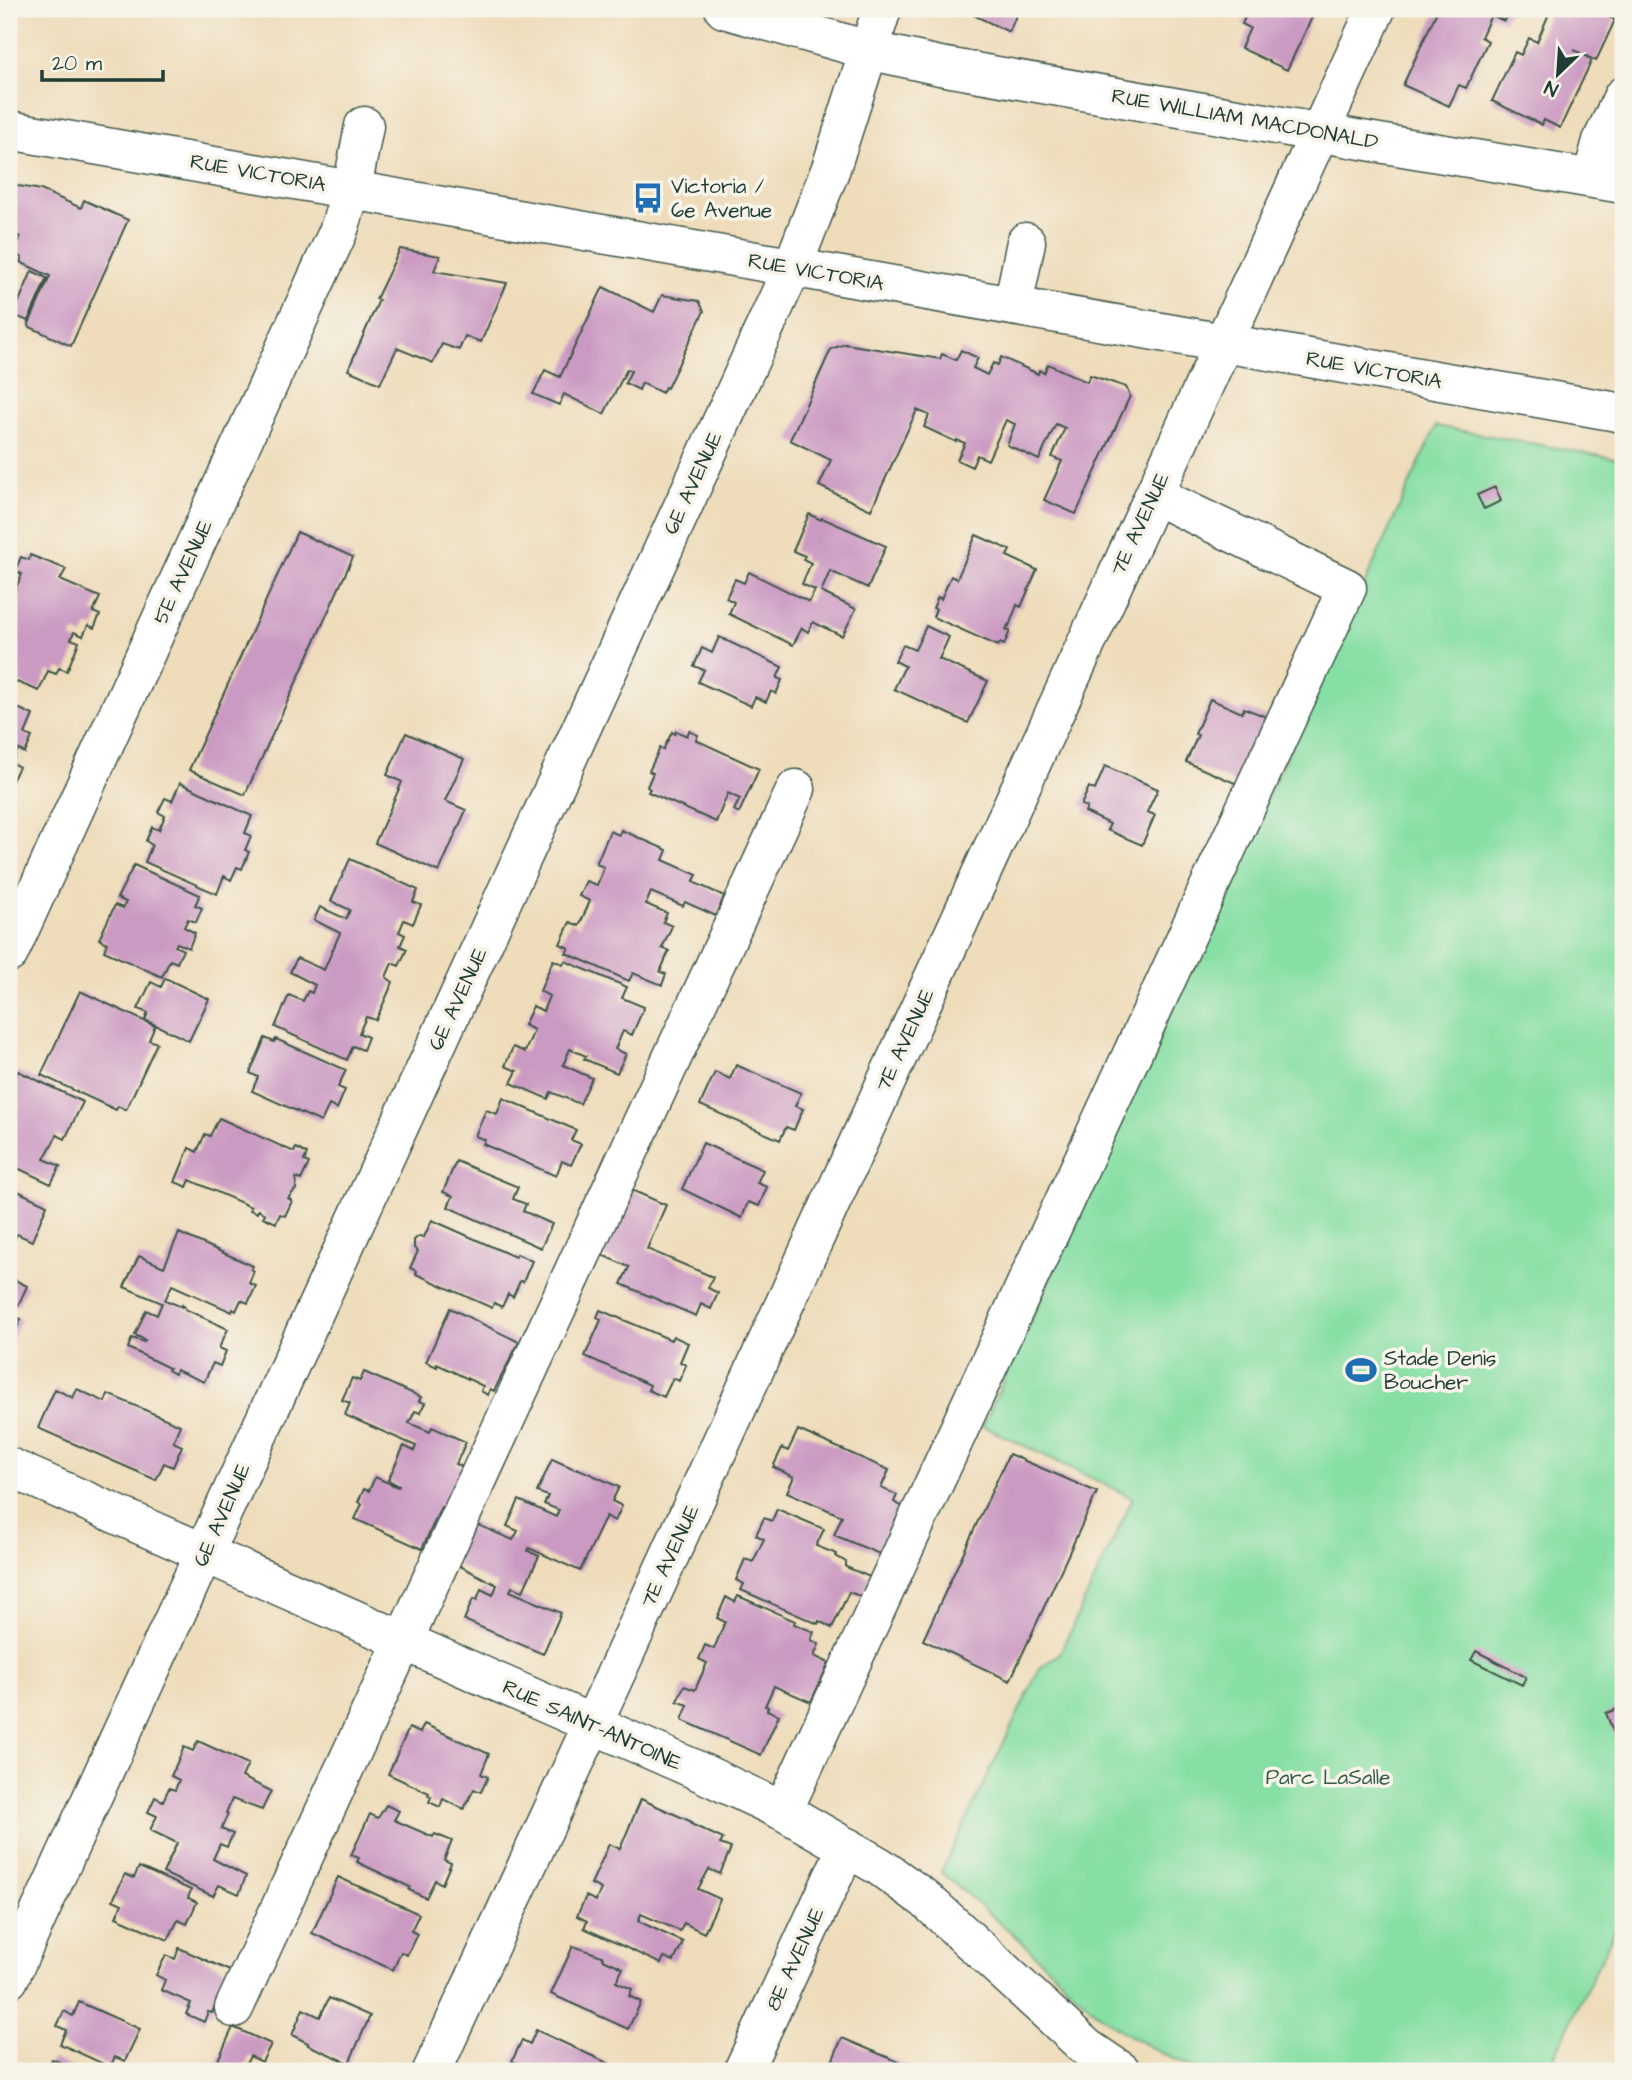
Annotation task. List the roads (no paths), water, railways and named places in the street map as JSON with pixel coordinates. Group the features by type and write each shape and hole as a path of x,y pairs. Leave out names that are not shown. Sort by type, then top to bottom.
{"street":[{"name":"RUE WILLIAM MACDONALD","path":"724,9 868,50 953,68 1608,181"},
{"name":"6E AVENUE","path":"9,1979 792,268 831,168 883,9"},
{"name":"7E AVENUE","path":"432,2071 1376,9"},
{"path":"1608,181 1602,141 1623,96"},
{"name":"5E AVENUE","path":"9,953 343,219 352,189 363,126"},
{"name":"RUE VICTORIA","path":"9,130 1623,413"},
{"path":"1013,306 1026,242"},
{"path":"783,1811 1347,588 1154,495"},
{"path":"234,2008 796,789"},
{"name":"RUE SAINT-ANTOINE","path":"9,1467 783,1811 879,1866 925,1899 1087,2048 1121,2071"},
{"name":"8E AVENUE","path":"743,2071 847,1847"}],"place":[{"name":"Victoria / 6e Avenue","path":"648,198"},
{"name":"Stade Denis Boucher","path":"1361,1370"}],"park label":[{"name":"Parc LaSalle","path":"1328,1777"}]}
